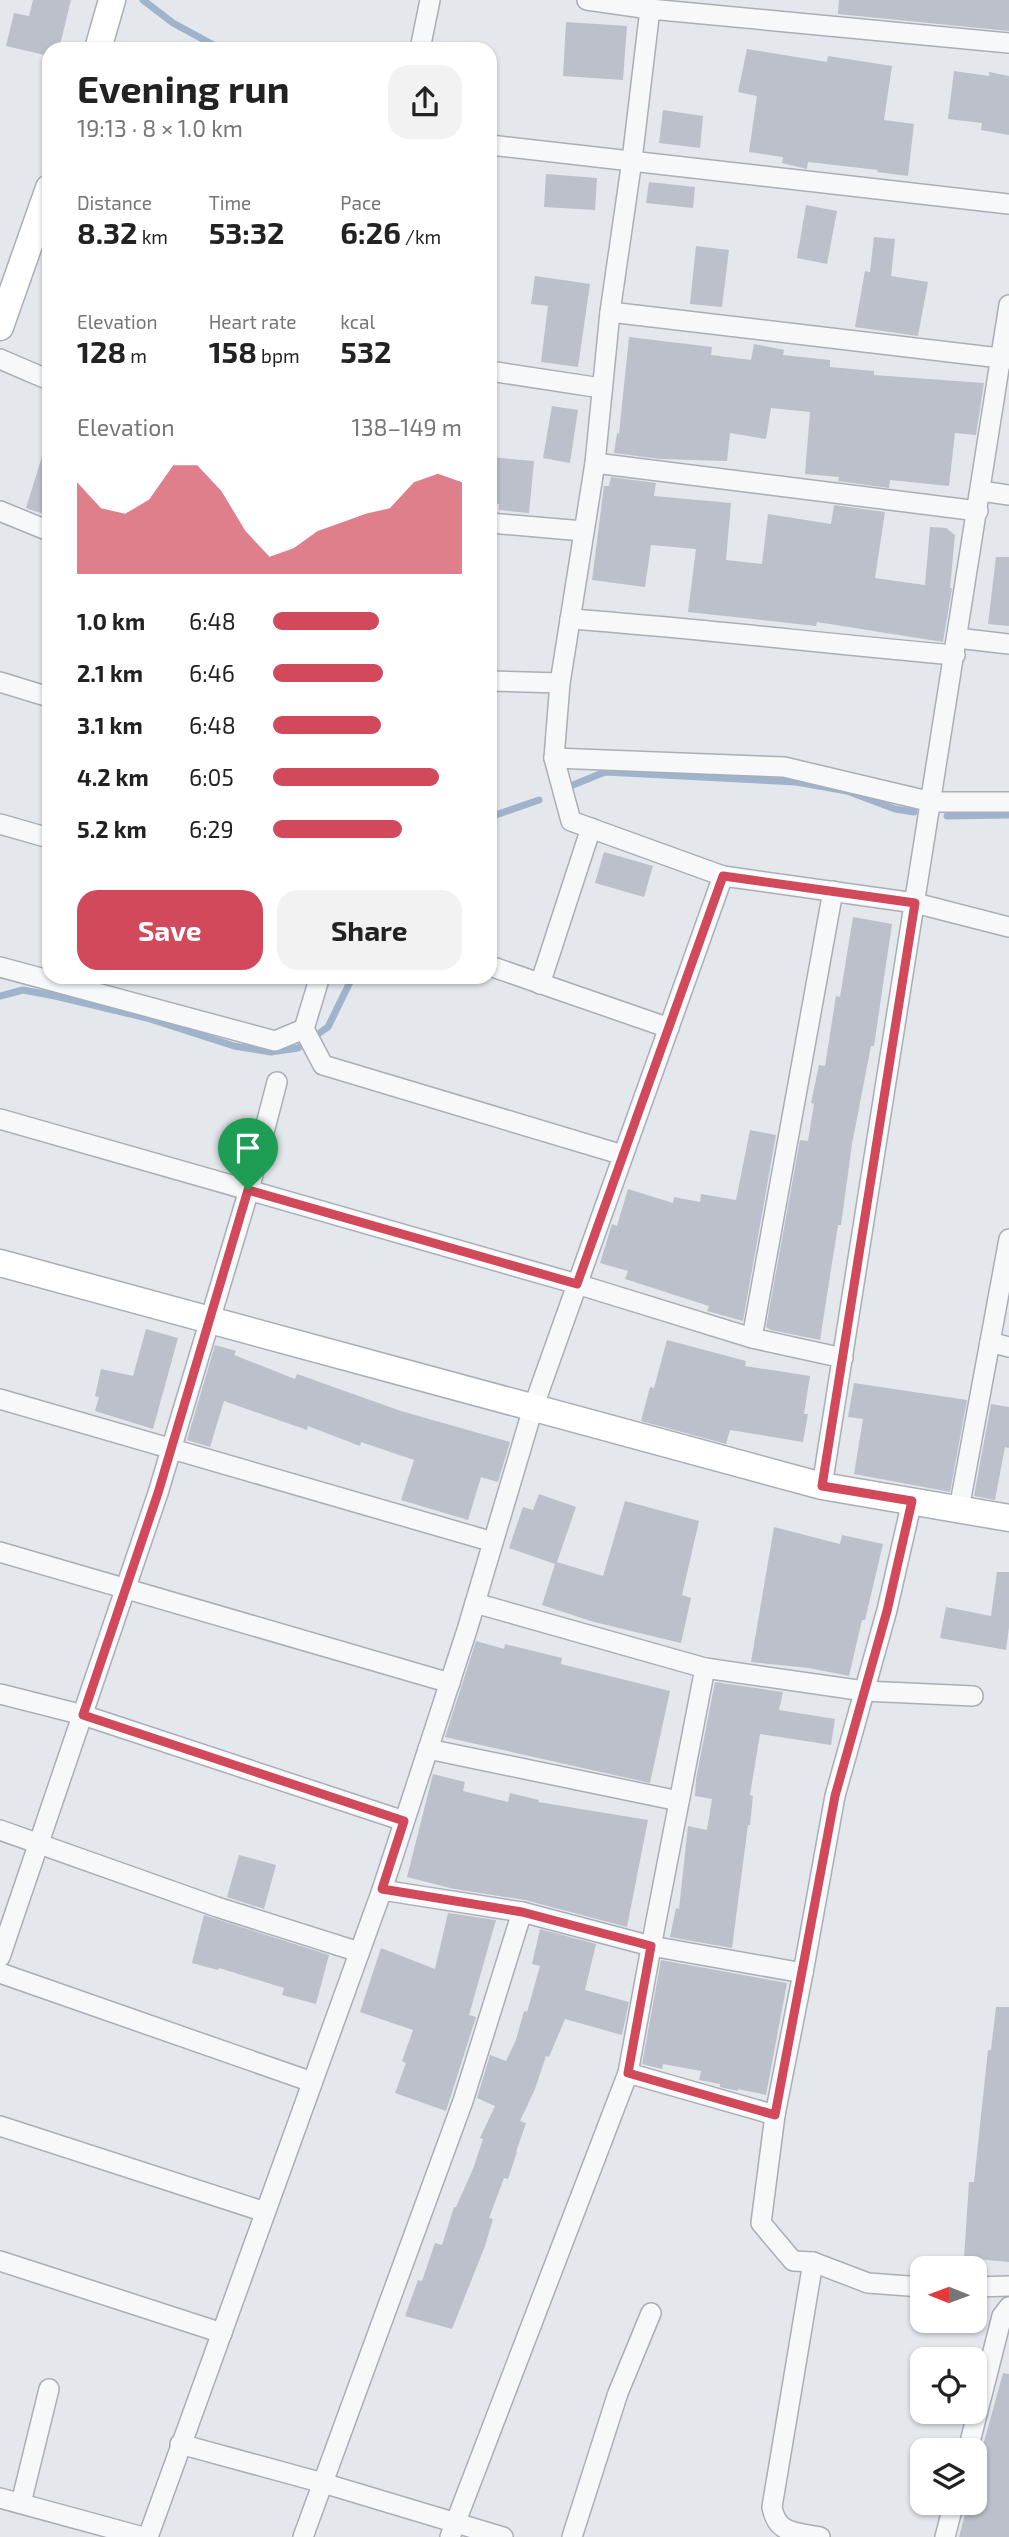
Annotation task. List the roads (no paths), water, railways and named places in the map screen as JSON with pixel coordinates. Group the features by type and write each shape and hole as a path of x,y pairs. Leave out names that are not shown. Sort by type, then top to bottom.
{"street":[{"path":"100,42 112,0"},
{"path":"421,42 430,0"},
{"path":"587,0 650,9 1009,43"},
{"path":"650,9 610,312 595,463 560,683 554,758 571,821 723,876 915,903 1009,927"},
{"path":"497,146 1009,204"},
{"path":"0,327 42,227"},
{"path":"822,1486 1004,359 1009,305"},
{"path":"610,312 1004,359"},
{"path":"0,359 42,377"},
{"path":"497,372 601,388"},
{"path":"595,463 978,511"},
{"path":"981,491 1009,495"},
{"path":"0,511 42,528"},
{"path":"497,524 583,531"},
{"path":"570,619 956,647 1009,644"},
{"path":"497,681 560,683"},
{"path":"0,682 42,695"},
{"path":"554,758 785,767 932,802 1009,802"},
{"path":"0,824 42,836"},
{"path":"540,984 591,828"},
{"path":"0,2498 146,2537 382,1889 450,1683 533,1408 723,876"},
{"path":"752,1338 833,891"},
{"path":"0,967 42,978"},
{"path":"497,969 669,1028"},
{"path":"63,984 275,1041 304,1029"},
{"path":"318,984 304,1029 323,1065 623,1156"},
{"path":"0,1957 172,1449 277,1082"},
{"path":"0,1119 577,1284 752,1338 843,1357"},
{"path":"959,1509 1000,1344 1009,1240"},
{"path":"0,1264 822,1486 1009,1518"},
{"path":"0,1399 493,1542"},
{"path":"910,2286 869,2284 813,2262 793,2261 761,2223 775,2115 835,1796 887,1611 912,1501"},
{"path":"0,1552 450,1683"},
{"path":"475,1603 705,1668 864,1691 973,1696"},
{"path":"453,2529 628,2073 705,1668"},
{"path":"0,1694 83,1715 404,1821"},
{"path":"428,1749 679,1801"},
{"path":"0,1830 217,1907 359,1952"},
{"path":"382,1889 522,1912 651,1946 803,1973"},
{"path":"303,2537 463,2101 522,1912"},
{"path":"0,1973 312,2082"},
{"path":"628,2073 775,2115"},
{"path":"0,2126 265,2212"},
{"path":"0,2261 222,2333"},
{"path":"813,2262 772,2507 775,2521 786,2530 820,2537"},
{"path":"987,2287 1009,2286"},
{"path":"971,2438 1002,2316 1009,2307"},
{"path":"572,2537 618,2393 651,2313"},
{"path":"21,2503 50,2389"},
{"path":"180,2444 323,2483 453,2529 503,2537"},
{"path":"945,2537 951,2515"}],"waterway":[{"path":"143,0 173,23 208,42"},
{"path":"568,787 605,772 796,782 847,791 895,809 914,812"},
{"path":"497,815 539,800"},
{"path":"947,816 1009,815"},
{"path":"0,996 23,990 55,996 147,1018 234,1046 271,1052 298,1048 328,1027 349,984"}]}
